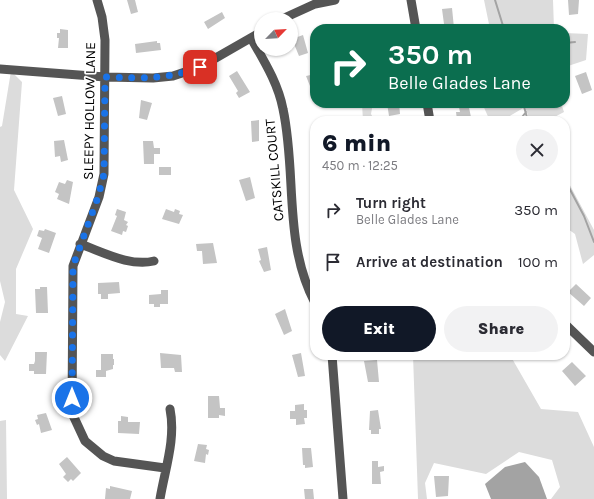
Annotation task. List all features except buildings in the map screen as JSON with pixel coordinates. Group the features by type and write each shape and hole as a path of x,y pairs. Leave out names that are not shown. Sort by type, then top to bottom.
{"street":[{"name":"SLEEPY HOLLOW LANE","path":"96,0 104,26 104,174 98,197 73,266 72,413 85,441 103,456 114,461 165,468"},
{"path":"297,12 315,4 335,0"},
{"path":"411,0 415,24"},
{"path":"0,69 105,77 153,78 182,74 214,60 254,36"},
{"name":"CATSKILL COURT","path":"251,38 275,80 284,110 295,244 310,294"},
{"path":"80,244 133,262 144,263 154,260"},
{"path":"570,329 594,352"},
{"path":"332,360 343,499"},
{"path":"160,499 165,468 172,442 172,421 170,409"}],"shaded area":[{"path":"484,0 553,0 554,24 489,24"},
{"path":"570,33 588,34 586,60 570,65"},
{"path":"11,71 22,82 14,190 33,229 16,269 16,314 28,316 5,361 0,355 0,322 5,302 0,281 0,127 2,126"},
{"path":"362,108 372,108 372,116 363,116"},
{"path":"484,108 523,108 510,116 488,116"},
{"path":"525,108 563,108 564,112 556,116 528,116"},
{"path":"570,185 594,230 594,255 583,264 575,234 570,230"},
{"path":"413,360 513,360 541,409 578,412 594,447 594,499 551,499 560,487 552,460 519,452 486,474 434,463 425,483 427,499 418,499"},
{"path":"6,420 7,499 0,499 0,421"},
{"path":"525,462 539,477 547,499 491,499 485,484 505,467"}],"waterway":[{"path":"495,0 502,24"},
{"path":"570,42 575,42"},
{"path":"524,108 527,116"},
{"path":"523,116 526,112"},
{"path":"570,189 584,216 594,242"}],"route":[{"path":"72,398 73,266 102,186 104,174 105,77 153,78 173,76 200,67"}]}
